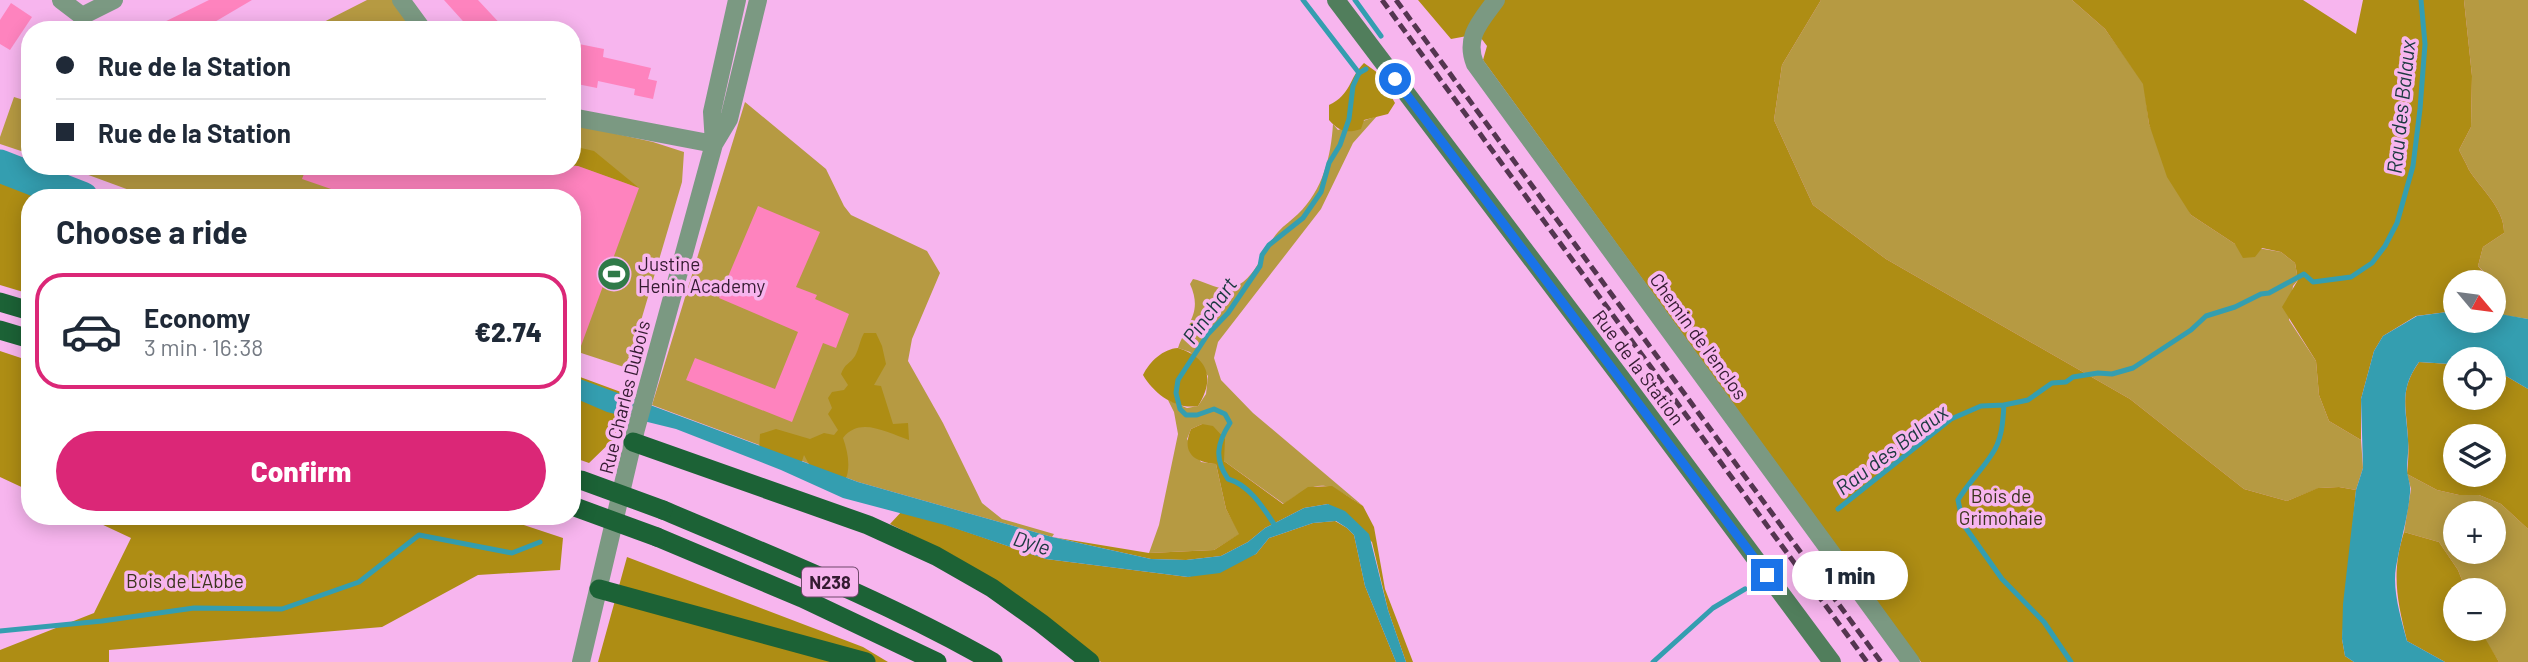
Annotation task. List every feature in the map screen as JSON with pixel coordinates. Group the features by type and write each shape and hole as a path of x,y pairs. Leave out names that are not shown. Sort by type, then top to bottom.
{"highway":[{"path":"0,302 21,309"},
{"path":"0,330 21,336"},
{"path":"634,436 868,525 936,556 992,588 1090,662"},
{"name":"N238","path":"581,479 663,510 833,583 952,638 993,662"},
{"name":"N238","path":"581,510 657,537 802,598 937,662"},
{"path":"599,589 866,662"}],"main road":[{"name":"Rue de la Station","path":"1336,0 1832,662"}],"street":[{"path":"61,0 76,21"},
{"path":"80,21 114,0"},
{"path":"401,0 416,21"},
{"name":"Rue Charles Dubois","path":"714,144 712,112 737,0"},
{"name":"Rue Charles Dubois","path":"580,662 634,436 714,144 729,119 758,0"},
{"name":"Chemin de l'enclos","path":"1496,0 1475,28 1471,38 1471,52 1481,72 1911,662"},
{"path":"581,119 714,144"}],"shaded area":[{"path":"367,0 393,0 407,21 326,21"},
{"path":"1821,0 2072,0 2105,29 2144,84 2149,124 2191,215 2235,244 2281,252 2295,263 2298,280 2293,286 2289,320 2316,361 2319,395 2329,421 2361,440 2363,468 2356,490 2319,488 2287,501 2244,489 2130,399 1886,259 1813,205 1774,120 1782,65"},
{"path":"2464,0 2528,0 2528,319 2506,316 2506,270 2482,270 2478,266 2483,247 2504,233 2497,208 2469,170 2459,150 2471,127 2472,76"},
{"path":"14,97 21,99 21,151 0,144"},
{"path":"745,102 826,169 851,215 927,251 940,273 912,339 908,361 943,423 982,503 1002,519 1054,534 1052,537 858,482 652,405"},
{"path":"1377,116 1353,143 1321,209 1218,342 1214,358 1221,380 1253,413 1363,506 1324,486 1307,490 1284,504 1224,461 1202,424 1191,429 1187,439 1201,462 1216,464 1226,509 1240,534 1214,550 1149,553 1159,525 1178,434 1174,412 1168,400 1187,408 1198,406 1206,394 1208,376 1190,352 1178,348 1194,310 1194,294 1190,284 1193,279 1229,288 1242,283 1254,270 1278,232 1307,205 1314,194 1328,160 1333,124 1338,130"},
{"name":"Justine Henin Academy","path":"581,126 653,142 684,152 682,182 627,368 581,353 581,189 127,189 88,175 581,175"},
{"path":"2407,474 2437,490 2459,495 2479,495 2494,501 2443,501 2443,548 2439,542 2404,532 2411,489"},
{"path":"2506,509 2528,529 2528,662 2499,662 2486,641 2506,641 2506,578 2461,578 2454,564 2506,564"}],"green space":[{"name":"Bois de Grimohaie","path":"1418,0 1821,0 1782,65 1774,120 1813,205 1886,259 2130,399 2244,489 2287,501 2318,488 2339,487 2356,490 2342,639 2345,656 2354,662 1921,662 1483,60 1487,46 1478,34 1451,39"},
{"path":"2072,0 2303,0 2356,34 2363,0 2464,0 2472,76 2471,127 2459,150 2469,170 2497,208 2504,233 2483,247 2478,266 2482,270 2443,270 2443,313 2416,316 2383,336 2374,351 2361,399 2361,440 2329,421 2319,395 2316,361 2282,307 2298,280 2295,263 2281,252 2262,248 2255,257 2243,258 2235,244 2191,215 2167,177 2149,124 2143,84 2105,29"},
{"path":"1364,63 1378,73 1395,103 1388,114 1364,120 1361,129 1343,130 1329,120 1329,105 1342,96"},
{"path":"581,148 594,151 639,188 581,167"},
{"path":"0,158 21,166 21,175 45,175 81,189 21,189 21,291 0,285"},
{"path":"864,333 876,333 882,346 886,364 874,385 881,386 893,424 908,423 909,440 874,428 857,428 850,431 843,438 848,460 845,481 811,468 804,455 801,464 759,451 760,434 776,429 810,439 824,433 834,435 838,430 828,414 832,408 828,398 832,392 844,390 848,385 841,374 855,356"},
{"path":"1178,348 1197,357 1206,371 1206,387 1198,406 1182,406 1166,399 1143,375 1157,357"},
{"path":"0,351 21,358 21,487 0,477"},
{"path":"2419,362 2443,364 2443,410 2506,410 2506,376 2528,389 2528,529 2506,509 2506,501 2437,490 2407,474 2405,400 2408,382"},
{"path":"581,377 629,395 620,433 589,463 581,460"},
{"path":"1202,424 1213,426 1225,439 1224,461 1283,504 1308,487 1332,486 1363,506 1374,527 1385,589 1413,662 1406,662 1388,610 1372,542 1328,504 1304,508 1265,528 1248,542 1221,556 1186,560 1151,559 1052,537 1149,553 1214,550 1239,534 1226,509 1216,464 1201,461 1189,450 1188,437 1191,429"},
{"path":"903,510 1046,559 1188,577 1256,554 1269,538 1313,523 1335,521 1354,535 1365,586 1396,662 1101,662 1042,614 954,556 890,524"},
{"name":"Bois de L'Abbe","path":"103,525 524,525 563,538 560,570 478,575 382,627 109,650 109,662 0,662 0,650 94,613 131,538"},
{"path":"2404,532 2439,542 2443,548 2443,564 2454,564 2461,578 2443,578 2443,641 2487,641 2499,662 2445,662 2407,641 2397,586"},
{"path":"627,557 863,647 888,662 598,662"}],"water":[{"path":"46,180 70,189 42,189"},
{"path":"2443,313 2443,333 2506,333 2506,315 2528,319 2528,389 2506,376 2506,347 2443,347 2443,364 2419,362 2409,381 2405,399 2410,490 2395,585 2407,641 2445,662 2354,662 2345,656 2342,639 2343,604 2356,490 2363,468 2361,399 2374,351 2383,336 2417,316"},
{"path":"581,379 858,482 1052,537 1151,559 1186,560 1221,556 1248,542 1265,528 1304,508 1328,504 1345,511 1369,534 1388,610 1406,662 1396,662 1365,586 1354,535 1336,521 1313,523 1269,538 1256,554 1220,573 1188,577 1046,559 945,525 843,498 781,470 676,429 607,412 581,401"}],"building":[{"path":"209,0 252,0 216,21 166,21"},
{"path":"444,0 478,0 498,21 463,21"},
{"path":"11,3 32,17 29,21 21,21 21,34 10,50 0,44 0,20"},
{"path":"581,44 604,49 603,57 651,68 648,79 657,81 653,99 634,95 635,89 598,81 597,88 581,85"},
{"path":"581,167 639,188 581,346 581,189 331,189 302,179 304,175 581,175"},
{"path":"758,206 820,232 796,287 817,295 815,299 849,314 836,348 823,343 792,422 686,380 695,358 775,389 798,332 719,298"}],"waterway":[{"path":"1303,0 1359,73"},
{"path":"1355,0 1381,36"},
{"name":"Rau des Balaux","path":"2004,405 2028,400 2052,383 2133,368 2191,330 2206,316 2269,293 2304,274 2313,282 2351,277 2372,263 2397,223 2413,166 2425,44 2421,0"},
{"name":"Pinchart","path":"1276,527 1250,492 1228,479 1224,472 1219,451 1222,437 1230,423 1225,414 1214,409 1197,415 1186,415 1180,409 1176,393 1178,380 1208,334 1228,313 1260,266 1262,255 1269,245 1303,218 1321,192 1329,163 1340,145 1349,119 1353,86 1359,73 1366,69"},
{"name":"Dyle","path":"0,166 21,174"},
{"name":"Dyle","path":"23,175 59,189"},
{"name":"Rau des Balaux","path":"1838,509 1951,419 1981,406 2004,405 1998,443 1958,500 1963,524 2002,579 2044,622 2071,662"},
{"path":"0,631 194,608 282,609 359,582 419,535 512,553 540,542"},
{"path":"1653,662 1713,608 1745,589"}],"railway":[{"path":"1382,0 1867,662"},
{"path":"1396,0 1881,662"}],"place":[{"name":"Justine Henin Academy","path":"614,274"}],"route":[{"path":"1395,79 1767,575"}]}
